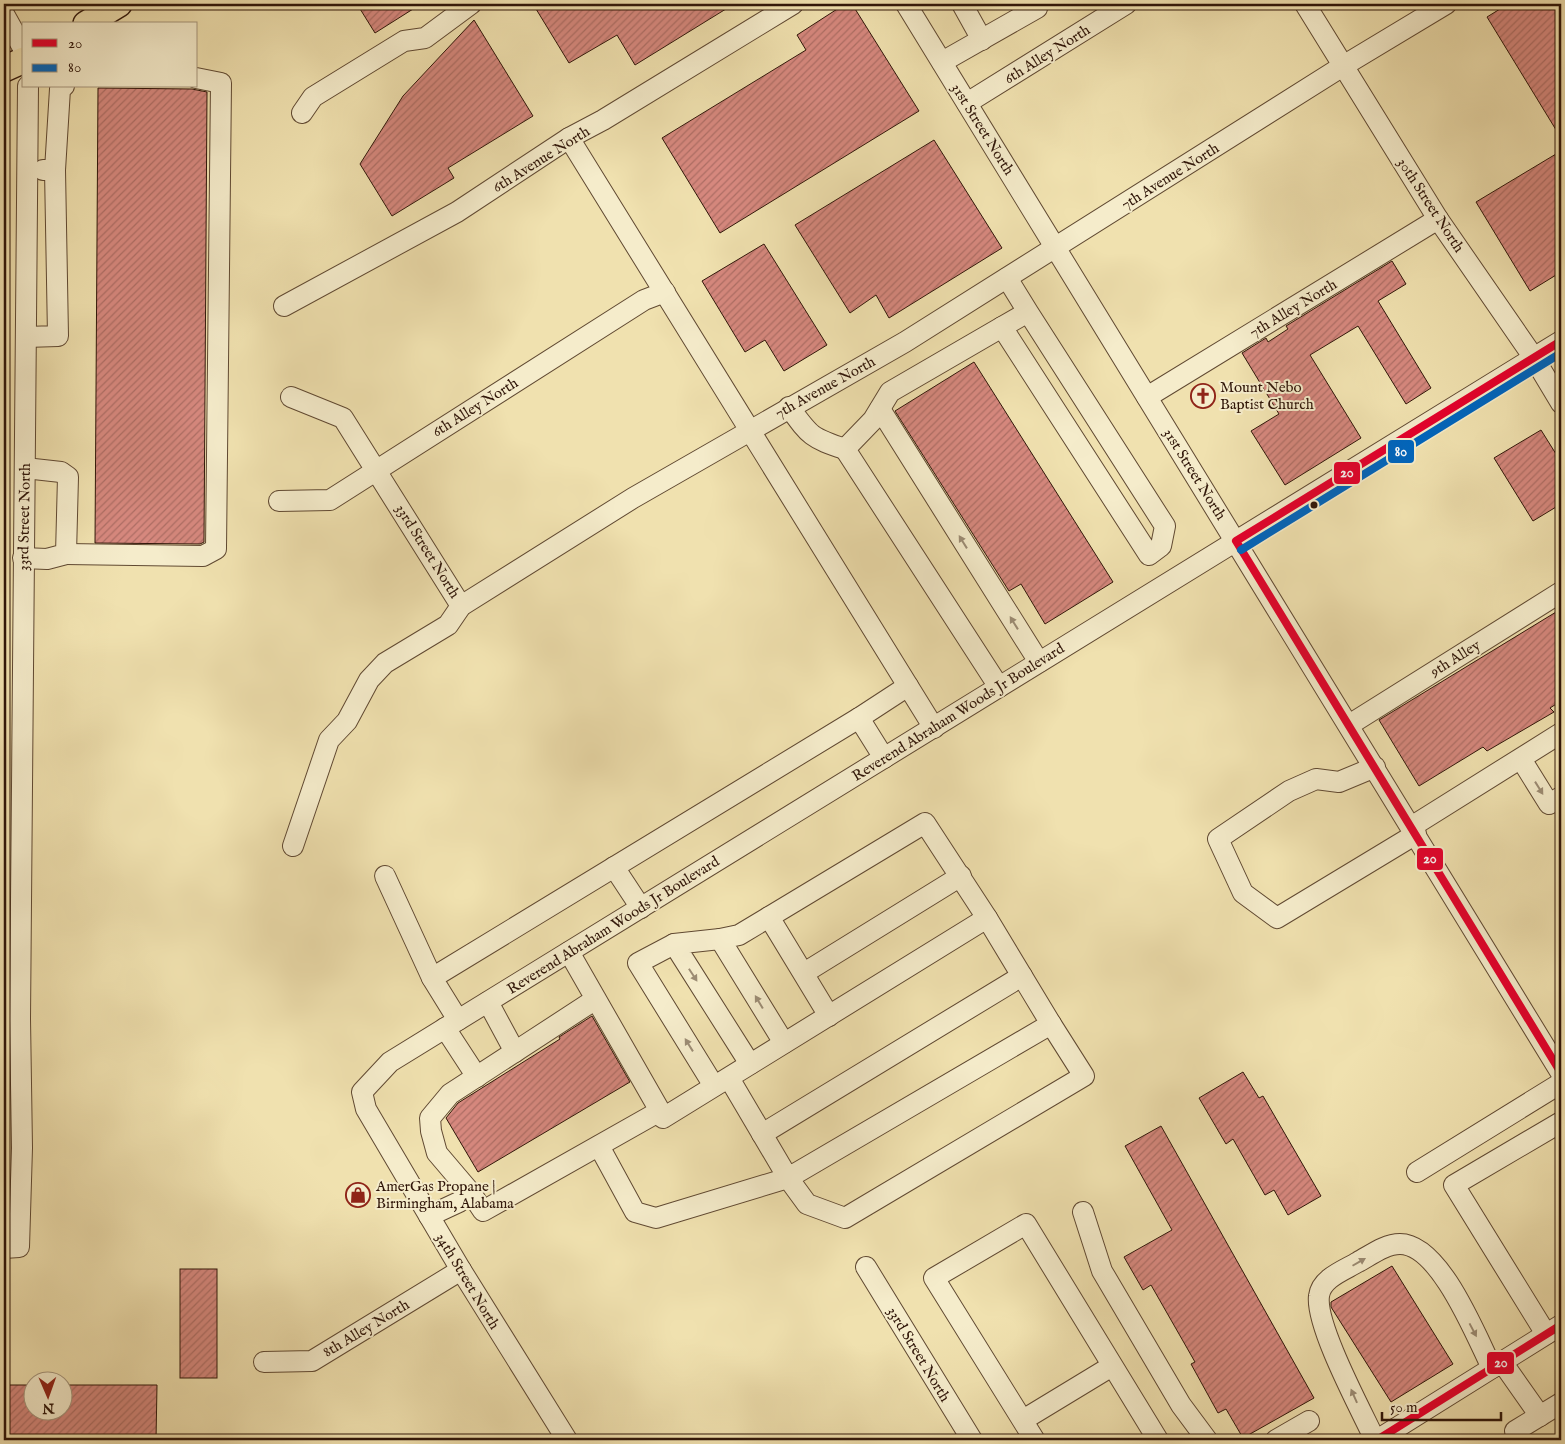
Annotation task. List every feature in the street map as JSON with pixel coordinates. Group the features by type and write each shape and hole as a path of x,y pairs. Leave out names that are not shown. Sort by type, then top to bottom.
{"main road":[{"path":"89,22 119,4"},
{"path":"4,69 22,61"}],"street":[{"path":"302,113 313,97 404,41 425,38 471,4"},
{"name":"6th Avenue North","path":"284,306 457,212 569,138 603,120 793,4"},
{"name":"31st Street North","path":"906,4 1414,830 1561,1073"},
{"path":"962,4 982,40"},
{"path":"942,62 1037,8 1037,4"},
{"name":"6th Alley North","path":"967,102 1126,4"},
{"name":"30th Street North","path":"1305,4 1438,219 1534,358 1561,403"},
{"name":"7th Avenue North","path":"293,846 329,740 348,721 369,680 385,663 448,625 461,606 633,498 749,429 905,342 1342,66 1446,4"},
{"path":"4,14 22,46"},
{"path":"23,558 47,559 66,554 204,556 216,549 221,83 198,78"},
{"name":"33rd Street North","path":"11,1247 22,1148 20,1018 28,88"},
{"path":"26,337 58,336 55,170 60,90 62,88"},
{"path":"569,138 934,728"},
{"path":"28,170 55,170"},
{"name":"7th Alley North","path":"1147,397 1438,219"},
{"path":"27,239 56,239"},
{"path":"1007,278 1165,526 1161,546 1150,555"},
{"name":"6th Alley North","path":"279,501 330,500 644,300 664,292"},
{"path":"846,449 880,409 890,392 1028,312"},
{"path":"1002,327 1168,583"},
{"name":"Reverend Abraham Woods Jr Boulevard","path":"362,1092 390,1062 1561,341"},
{"name":"33rd Street North","path":"291,397 343,418 377,469 461,606"},
{"path":"789,407 809,434 822,442 846,449 999,687"},
{"path":"880,409 1040,662"},
{"path":"25,468 61,472 68,477 66,554"},
{"name":"9th Alley","path":"1349,725 1561,592"},
{"path":"432,978 859,718 908,686"},
{"path":"859,718 884,758"},
{"path":"1375,767 1339,782 1316,779 1289,791 1218,839 1243,893 1278,918 1561,733"},
{"path":"1521,759 1549,804 1561,797"},
{"path":"925,823 961,876 1050,1024 1084,1076 845,1218 808,1204 788,1178 762,1134 721,1082 638,963 674,944 739,935 925,823"},
{"path":"614,867 641,908"},
{"path":"386,876 477,1077"},
{"path":"804,973 961,876"},
{"path":"770,917 829,1016"},
{"path":"569,952 663,1118 987,918"},
{"path":"720,938 784,1043"},
{"path":"674,944 750,1064"},
{"path":"762,1134 1022,976"},
{"path":"596,1000 450,1094 430,1118 437,1153 471,1192 483,1211 660,1112"},
{"path":"488,1002 515,1052"},
{"path":"599,1146 635,1212 656,1218 788,1178 1050,1024"},
{"path":"1417,1172 1561,1083"},
{"name":"34th Street North","path":"362,1092 366,1109 429,1216 567,1440"},
{"path":"1540,1416 1497,1365 1448,1283 1427,1256 1416,1248 1400,1244 1383,1248 1336,1275 1323,1285 1319,1296 1322,1323 1376,1440 1497,1365 1554,1330 1454,1185 1561,1122"},
{"path":"429,1216 459,1202 471,1192"},
{"path":"1083,1212 1102,1271 1181,1405 1207,1440"},
{"path":"1031,1440 1034,1438 934,1278 1026,1224 1158,1440"},
{"name":"33rd Street North","path":"866,1268 972,1440"},
{"name":"8th Alley North","path":"264,1362 312,1361 461,1270"},
{"path":"1023,1420 1112,1366"},
{"path":"1521,1440 1515,1432 1561,1403"},
{"path":"1276,1440 1309,1421"}],"building":[{"path":"357,4 421,4 375,33"},
{"path":"533,4 734,4 635,65 617,35 569,63"},
{"path":"845,4 852,4 919,111 720,233 662,138 806,50 797,35"},
{"path":"1508,4 1561,4 1561,138 1487,17"},
{"path":"474,20 533,116 448,168 454,178 392,216 360,164 403,96"},
{"path":"98,88 192,89 207,92 204,542 200,544 95,543"},
{"path":"934,140 1002,248 889,318 876,295 850,313 795,225"},
{"path":"1561,151 1561,272 1530,291 1476,202"},
{"path":"764,244 827,345 784,371 765,340 745,352 702,281"},
{"path":"1392,261 1406,284 1378,301 1431,388 1406,404 1358,326 1310,355 1361,438 1285,485 1251,431 1279,414 1242,353 1266,338 1268,342 1288,329 1286,326"},
{"path":"974,362 1113,582 1045,624 1021,584 1009,591 895,411"},
{"path":"1541,430 1561,462 1561,504 1533,521 1494,458"},
{"path":"1561,609 1561,701 1550,708 1554,712 1487,751 1483,747 1419,786 1379,720"},
{"path":"592,1016 630,1082 478,1172 446,1118 458,1103 560,1039 559,1037"},
{"path":"1243,1072 1259,1098 1263,1096 1321,1196 1288,1215 1274,1190 1265,1195 1233,1139 1226,1144 1199,1098"},
{"path":"1161,1126 1314,1398 1243,1438 1226,1409 1218,1413 1191,1364 1195,1362 1151,1285 1143,1290 1124,1257 1172,1230 1125,1146"},
{"path":"1392,1266 1453,1364 1391,1402 1331,1307 1331,1302"},
{"path":"180,1269 217,1269 217,1378 180,1378"},
{"path":"4,1385 22,1385 22,1422 72,1422 72,1385 157,1385 156,1440 4,1440"}],"transit line":[{"name":"20","path":"1561,341 1236,541 1561,1073"},
{"name":"80","path":"1241,550 1561,353"},
{"name":"20","path":"1377,1440 1561,1325"}],"place":[{"name":"Mount Nebo Baptist Church","path":"1203,396"},
{"name":"AmerGas Propane | Birmingham, Alabama","path":"358,1195"}]}
